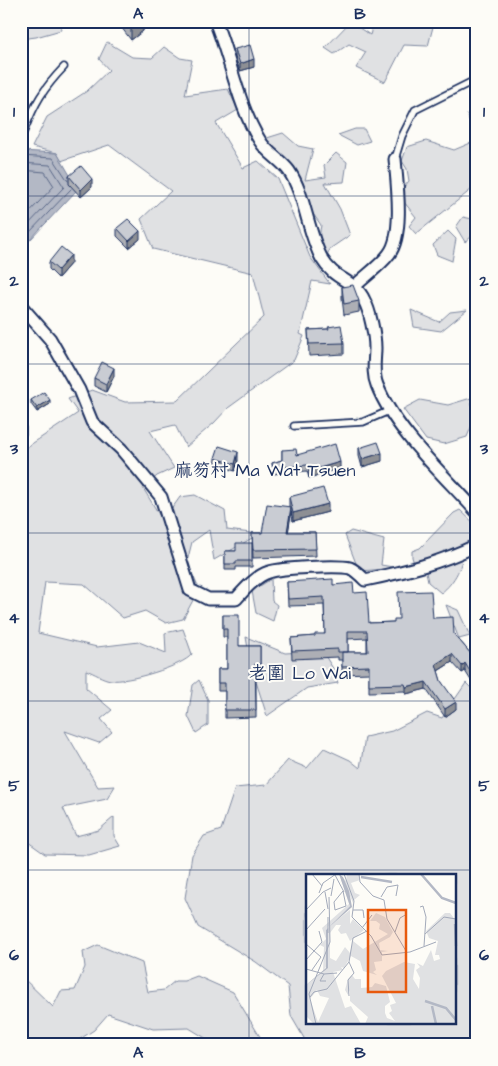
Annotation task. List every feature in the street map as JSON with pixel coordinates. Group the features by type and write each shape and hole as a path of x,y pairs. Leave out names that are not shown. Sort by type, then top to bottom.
{"street":[{"path":"215,21 228,54 247,116 261,143 289,171 319,254 329,271 355,286 365,300 375,346 374,364 377,384 391,410 421,452 477,512"},
{"path":"355,286 389,254 394,241 397,203 395,159"},
{"path":"21,306 50,339 79,390 92,422 121,449 161,498 190,590 208,599 236,599 247,586 268,572 290,569 351,568 365,580 422,568 452,558 477,545"}],"lane":[{"path":"21,131 24,131 35,103 45,86 64,68"},
{"path":"395,159 402,136 415,110 477,79"},
{"path":"294,426 363,422 391,410"}],"shaded area":[{"path":"21,21 60,21 61,30 21,39"},
{"path":"374,21 429,21 434,23 428,46 404,45 385,82 356,68 366,52 349,44 334,54 325,48 350,22 370,35"},
{"path":"107,42 132,57 152,58 164,47 180,58 192,60 185,95 228,89 238,110 216,123 243,168 258,161 278,179 310,257 330,284 312,281 300,334 304,336 294,360 228,408 186,447 175,425 150,431 174,468 157,476 143,488 163,521 180,497 195,495 225,511 227,530 259,534 214,560 209,530 192,542 187,562 199,589 183,619 166,623 145,611 123,618 84,584 45,582 38,633 97,647 139,642 166,653 165,633 183,629 192,654 178,664 154,673 129,679 108,679 86,670 86,688 112,710 101,719 112,732 99,743 65,731 98,787 115,786 107,799 63,808 76,836 99,830 114,817 114,836 120,846 89,855 45,854 21,837 21,451 78,413 68,399 92,390 125,402 177,401 264,317 253,273 153,249 141,219 171,191 109,145 61,161 57,153 32,147 47,117 87,91 109,70 99,59"},
{"path":"477,106 477,185 416,234 409,226 416,217 400,197 403,188 409,181 407,169 402,161 407,147 426,141 454,150 473,142 475,137 467,114"},
{"path":"355,129 364,129 370,141 357,145 338,135"},
{"path":"283,133 298,146 313,149 305,180 326,177 324,165 336,153 347,162 344,182 325,183 340,209 350,235 331,248 326,256 320,246 321,225 266,148 267,138"},
{"path":"463,217 477,220 477,232 465,242 456,227"},
{"path":"448,231 456,239 452,261 437,255 433,245"},
{"path":"411,310 439,322 450,312 467,310 441,331 414,327"},
{"path":"471,398 474,420 467,437 444,444 426,440 403,409 420,400 448,405"},
{"path":"460,510 477,526 477,541 462,547 462,560 458,573 441,593 428,582 424,563 415,567 412,551 420,548 454,513"},
{"path":"351,531 384,540 381,565 399,568 359,571 345,535"},
{"path":"271,579 272,601 277,605 273,621 256,613 252,591"},
{"path":"446,605 458,610 470,636 459,639"},
{"path":"246,637 285,653 322,651 334,670 338,683 307,688 267,716 251,666"},
{"path":"199,680 208,700 208,725 196,733 188,716 193,685"},
{"path":"466,683 477,694 477,1045 308,1045 291,1016 288,986 256,962 198,927 185,898 192,855 204,836 221,830 235,788 266,785 288,760 307,768 324,748 350,760 360,768 365,737 392,731 427,713 442,718"},
{"path":"98,945 142,963 148,992 164,990 175,981 184,981 197,976 233,992 265,1045 217,1045 189,1028 153,1029 108,1014 94,1030 80,1039 85,1045 21,1045 21,976 53,1007 61,991 75,990 85,967 83,952"}],"water":[{"path":"21,151 57,153 78,189 29,241 21,240"}],"building":[{"path":"126,21 141,21 131,29"},
{"path":"477,34 477,51 475,52 470,36"},
{"path":"250,45 254,59 240,64 235,49"},
{"path":"81,166 92,179 81,190 69,176"},
{"path":"128,219 140,231 129,241 117,228"},
{"path":"61,247 71,255 58,270 49,262"},
{"path":"353,285 359,301 344,304 342,287"},
{"path":"341,325 344,343 309,344 308,330 329,329 328,327"},
{"path":"102,362 114,368 106,384 94,378"},
{"path":"44,392 50,400 37,408 31,400"},
{"path":"21,419 26,427 21,430"},
{"path":"378,442 382,453 362,459 359,448"},
{"path":"335,444 340,462 309,471 307,465 273,468 272,463 282,460 282,450 296,449 297,455"},
{"path":"219,446 238,452 235,464 215,458"},
{"path":"323,488 328,504 293,513 289,497"},
{"path":"267,504 291,507 287,532 315,532 316,549 253,550 252,533 262,533"},
{"path":"236,543 252,543 252,561 236,561 236,564 225,564 225,551 236,551"},
{"path":"333,579 333,585 353,583 354,593 367,592 369,623 394,622 394,619 399,619 398,592 431,591 433,618 453,617 454,634 471,654 477,650 477,683 465,663 462,666 452,654 436,664 441,681 456,702 445,709 426,682 406,687 405,684 369,685 369,666 342,667 342,652 338,652 338,649 292,651 291,638 325,634 324,597 288,599 287,582","holes":["348,631 367,631 368,652 348,652"]},
{"path":"223,615 239,615 239,646 260,646 260,664 255,664 256,710 225,710 225,683 218,683 218,669 227,669 227,629 223,629"}],"district":[{"name":"麻笏村 Ma Wat Tsuen","path":"265,470"},
{"name":"老圍 Lo Wai","path":"300,673"}]}
